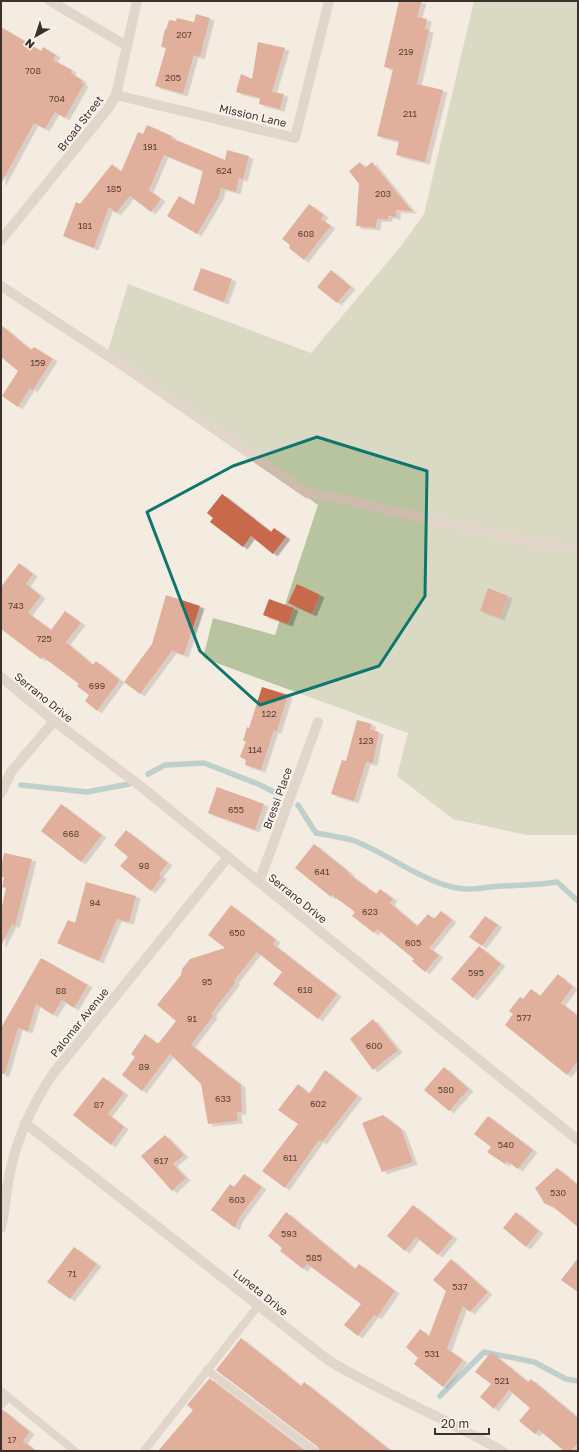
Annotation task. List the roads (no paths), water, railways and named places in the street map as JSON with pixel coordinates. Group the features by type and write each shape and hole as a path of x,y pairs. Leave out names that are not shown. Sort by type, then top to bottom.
{"street":[{"path":"50,1 126,46"},
{"name":"Broad Street","path":"1,240 110,106 116,95 137,1"},
{"name":"Mission Lane","path":"116,95 296,138 330,1"},
{"path":"1,286 122,365 307,493 342,498 498,535 578,550"},
{"name":"Serrano Drive","path":"1,677 54,721 139,785 578,1140"},
{"path":"1,793 11,772 54,721"},
{"name":"Bressi Place","path":"259,882 318,722"},
{"name":"Palomar Avenue","path":"1,1228 9,1176 25,1123 37,1098 52,1075 228,857"},
{"name":"Luneta Drive","path":"25,1123 220,1274 258,1306 328,1360 355,1376 466,1430 502,1451"}],"lane":[{"path":"144,1451 258,1306"},
{"path":"207,1370 315,1451"},
{"path":"1,1391 75,1451"},
{"path":"1,1405 8,1397"}],"waterway":[{"path":"148,774 165,765 204,763 258,784 276,793"},
{"path":"21,785 87,792 129,784"},
{"path":"298,805 316,833 352,840 433,881 461,889 557,882 578,901"},
{"path":"440,1396 484,1352 534,1362 566,1379 578,1381"}]}
